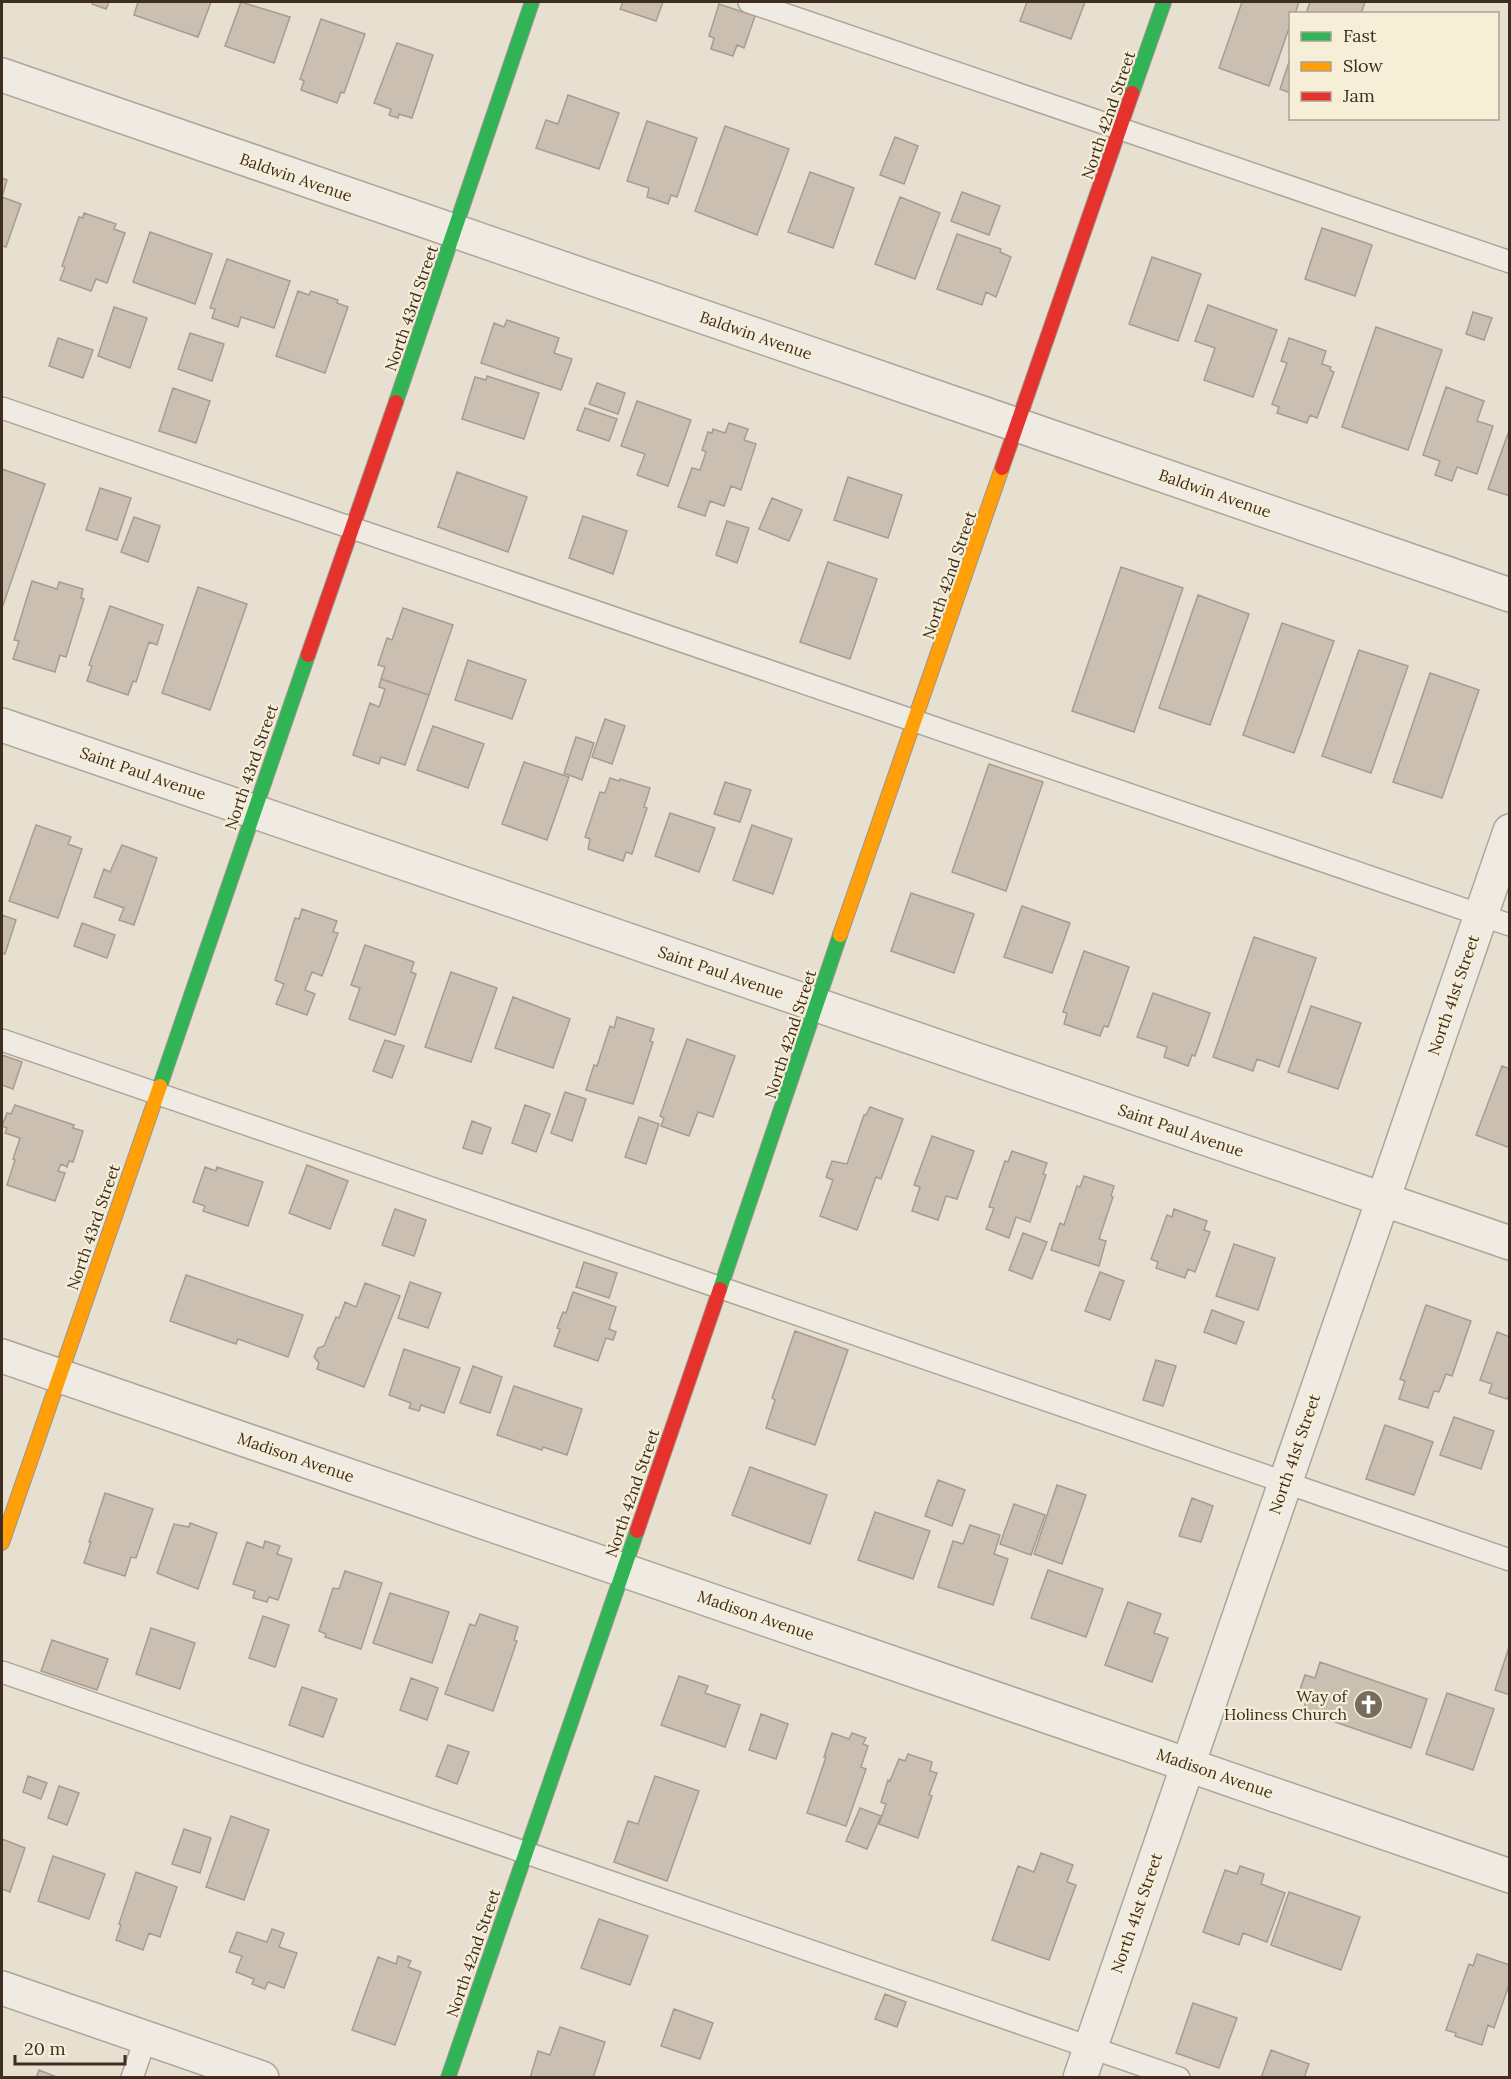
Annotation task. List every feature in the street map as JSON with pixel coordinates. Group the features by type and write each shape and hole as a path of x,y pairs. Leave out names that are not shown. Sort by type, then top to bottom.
{"street":[{"name":"North 43rd Street","path":"2,1543 532,2"},
{"name":"North 42nd Street","path":"448,2078 804,1046 816,1005 1164,2"},
{"name":"Baldwin Avenue","path":"2,75 1509,595"},
{"name":"Saint Paul Avenue","path":"2,725 1509,1243"},
{"name":"North 41st Street","path":"1080,2078 1383,1200 1495,920 1509,831"},
{"name":"Madison Avenue","path":"2,1356 1188,1763 1509,1876"},
{"path":"2,1988 262,2078"}],"lane":[{"path":"749,2 1509,262"},
{"path":"2,408 1495,920"},
{"path":"2,1040 1509,1560"},
{"path":"2,1672 1179,2078"},
{"path":"132,2078 146,2037"}],"building":[{"path":"93,2 109,2 106,9 92,4"},
{"path":"138,2 211,2 198,37 134,15"},
{"path":"241,2 290,17 274,63 225,46"},
{"path":"623,2 663,2 656,21 620,9"},
{"path":"1027,2 1085,2 1071,39 1020,21"},
{"path":"1242,2 1299,2 1296,12 1289,12 1289,28 1269,86 1219,68"},
{"path":"1310,2 1365,2 1362,12 1307,12"},
{"path":"719,4 755,16 744,48 737,45 733,56 711,49 714,38 709,36"},
{"path":"321,19 365,34 344,93 341,92 337,103 301,90 304,81 300,79"},
{"path":"397,43 433,55 412,118 399,114 398,118 389,115 391,109 374,103"},
{"path":"1289,62 1289,93 1280,89"},
{"path":"568,95 619,113 599,169 536,148 546,120 558,124"},
{"path":"647,121 697,138 677,197 671,195 668,204 647,197 649,188 627,181"},
{"path":"725,126 789,149 757,235 695,211"},
{"path":"895,137 918,146 904,184 880,175"},
{"path":"810,172 854,188 833,248 788,232"},
{"path":"2,178 7,180 2,197"},
{"path":"962,192 1000,206 989,235 951,221"},
{"path":"2,197 21,204 6,247 2,246"},
{"path":"900,197 940,213 915,279 875,264"},
{"path":"84,213 116,224 114,229 125,233 107,283 96,279 91,291 60,280 65,267 62,266 79,217 83,218"},
{"path":"1322,228 1372,245 1355,296 1305,279"},
{"path":"150,232 212,254 195,304 133,282"},
{"path":"957,234 1001,249 1000,252 1011,257 996,297 986,292 982,305 937,289"},
{"path":"1152,257 1201,274 1178,341 1129,324"},
{"path":"227,259 290,281 274,328 241,317 238,327 212,318 215,309 210,308"},
{"path":"298,291 309,295 311,291 338,300 337,303 348,307 325,373 276,356"},
{"path":"1208,305 1277,330 1253,397 1204,380 1215,348 1195,341"},
{"path":"114,307 147,318 130,368 98,356"},
{"path":"1473,312 1492,318 1484,340 1466,334"},
{"path":"507,320 559,338 554,353 572,359 561,390 481,363 494,323 504,327"},
{"path":"1376,327 1442,350 1408,450 1342,427"},
{"path":"190,333 224,344 212,381 178,369"},
{"path":"58,338 93,350 83,378 49,366"},
{"path":"1289,338 1326,351 1322,364 1331,367 1330,370 1334,372 1317,418 1310,415 1307,423 1277,413 1279,407 1272,404 1287,363 1281,361"},
{"path":"487,376 539,393 524,439 462,419 475,377 486,380"},
{"path":"597,383 625,393 618,414 589,404"},
{"path":"1446,387 1484,401 1477,421 1493,426 1477,474 1457,467 1452,481 1435,475 1440,461 1423,455"},
{"path":"173,388 210,401 196,443 159,431"},
{"path":"637,401 691,420 668,486 637,475 645,454 621,446"},
{"path":"585,408 617,419 609,441 577,430"},
{"path":"729,423 748,429 744,440 756,444 741,490 731,486 724,506 710,501 705,516 678,507 692,468 700,470 706,452 702,450 708,432 712,433 713,429 725,433"},
{"path":"1510,428 1510,496 1488,489"},
{"path":"2,469 45,484 2,608"},
{"path":"457,472 527,497 508,552 438,527"},
{"path":"848,477 902,495 888,538 834,520"},
{"path":"100,488 131,498 117,540 86,530"},
{"path":"772,498 802,510 789,541 759,529"},
{"path":"583,516 627,531 613,574 569,558"},
{"path":"134,517 160,526 148,562 121,552"},
{"path":"727,521 749,528 737,563 716,555"},
{"path":"828,562 877,579 850,659 800,642"},
{"path":"1121,567 1183,588 1134,732 1072,711"},
{"path":"32,581 57,589 59,582 83,589 81,598 84,599 66,657 60,655 55,672 13,659 19,641 14,640"},
{"path":"198,587 247,604 210,710 162,693"},
{"path":"1198,595 1249,614 1210,725 1159,708"},
{"path":"110,606 163,625 157,645 149,642 136,682 133,681 128,695 87,681 92,666 89,665"},
{"path":"403,608 453,625 429,695 381,679 385,667 378,665 387,638 392,640"},
{"path":"1282,623 1334,641 1294,753 1243,735"},
{"path":"1359,650 1408,666 1371,773 1322,756"},
{"path":"468,660 526,680 512,719 455,700"},
{"path":"1430,673 1479,690 1442,798 1393,782"},
{"path":"381,679 429,695 405,765 381,757 379,764 353,755 370,703 379,707 385,689 379,687"},
{"path":"605,719 625,726 612,764 592,757"},
{"path":"433,726 484,744 468,788 417,770"},
{"path":"576,737 594,743 582,780 564,773"},
{"path":"524,762 569,777 547,840 502,824"},
{"path":"989,764 1043,782 1006,891 952,872"},
{"path":"610,778 650,788 644,807 647,808 632,854 626,852 623,861 588,849 590,839 585,837 600,792 605,793"},
{"path":"725,782 751,790 740,822 714,814"},
{"path":"670,813 715,828 699,872 655,856"},
{"path":"36,825 71,837 68,844 82,849 58,918 9,901"},
{"path":"752,825 792,839 773,894 733,880"},
{"path":"122,845 157,858 134,925 119,920 124,908 94,897 104,869 110,872"},
{"path":"911,893 974,914 954,973 891,951"},
{"path":"1022,906 1070,923 1052,973 1004,957"},
{"path":"302,909 337,921 333,932 338,933 322,976 312,972 305,990 315,994 307,1015 276,1004 284,984 275,980 295,918 299,919"},
{"path":"2,915 16,920 5,954 2,952"},
{"path":"82,923 115,935 107,958 74,946"},
{"path":"1254,937 1316,958 1279,1067 1257,1059 1253,1071 1213,1057"},
{"path":"365,945 414,962 411,972 416,974 395,1035 349,1019 360,988 351,985"},
{"path":"1084,951 1129,967 1108,1027 1104,1026 1100,1036 1064,1024 1067,1013 1063,1012"},
{"path":"451,972 497,988 471,1062 425,1047"},
{"path":"1153,993 1210,1013 1195,1056 1192,1055 1188,1066 1164,1057 1167,1047 1137,1037"},
{"path":"513,997 570,1019 553,1068 495,1048"},
{"path":"1311,1006 1361,1023 1338,1089 1288,1072"},
{"path":"617,1017 654,1029 650,1041 653,1042 633,1104 586,1090 594,1065 597,1066 610,1026 614,1028"},
{"path":"687,1039 735,1056 713,1117 698,1112 689,1136 661,1126 664,1118 660,1116"},
{"path":"385,1040 404,1046 392,1078 373,1071"},
{"path":"2,1055 22,1062 13,1089 2,1085"},
{"path":"1502,1066 1510,1069 1510,1148 1476,1135"},
{"path":"565,1092 586,1099 572,1141 551,1133"},
{"path":"15,1105 74,1125 73,1128 83,1131 73,1162 69,1161 67,1167 61,1164 58,1171 65,1173 55,1201 7,1185 20,1138 5,1133 7,1128 2,1126 7,1113 11,1114"},
{"path":"525,1105 550,1114 536,1152 512,1143"},
{"path":"870,1107 903,1119 881,1179 876,1177 857,1230 820,1216 833,1180 826,1177 832,1161 847,1164 864,1115"},
{"path":"639,1117 659,1124 646,1164 625,1157"},
{"path":"472,1121 491,1128 482,1154 463,1148"},
{"path":"932,1136 974,1151 957,1199 946,1196 938,1220 912,1211 920,1187 914,1185"},
{"path":"1012,1151 1047,1163 1043,1174 1046,1175 1030,1222 1016,1217 1009,1238 986,1229 994,1208 989,1207 1005,1161 1008,1162"},
{"path":"307,1165 348,1181 330,1229 289,1213"},
{"path":"205,1167 216,1171 217,1167 263,1182 248,1226 203,1211 205,1206 193,1202"},
{"path":"1084,1176 1114,1186 1111,1196 1113,1197 1099,1239 1106,1241 1099,1266 1051,1250 1060,1223 1064,1225 1077,1186 1080,1187"},
{"path":"395,1209 426,1220 414,1256 382,1245"},
{"path":"1174,1209 1207,1221 1204,1230 1210,1232 1195,1272 1188,1269 1185,1278 1156,1268 1158,1262 1151,1259 1167,1215 1172,1217"},
{"path":"1023,1233 1047,1242 1032,1279 1009,1270"},
{"path":"1234,1244 1275,1258 1258,1310 1216,1296"},
{"path":"584,1262 617,1273 609,1298 576,1287"},
{"path":"1100,1272 1124,1281 1110,1320 1085,1311"},
{"path":"186,1275 303,1315 288,1357 238,1339 236,1344 170,1321"},
{"path":"410,1282 441,1293 428,1328 398,1318"},
{"path":"365,1283 400,1296 364,1387 317,1369 319,1363 314,1357 318,1348 324,1346 345,1302 356,1307"},
{"path":"573,1292 616,1307 609,1329 616,1332 613,1340 606,1338 598,1361 554,1346 560,1329 557,1328 563,1312 566,1313"},
{"path":"1426,1305 1471,1321 1452,1376 1446,1374 1439,1392 1434,1391 1428,1408 1399,1399 1405,1381 1400,1379"},
{"path":"1212,1310 1244,1322 1236,1344 1204,1332"},
{"path":"795,1331 848,1350 815,1445 766,1428 775,1400 772,1398"},
{"path":"1497,1332 1510,1337 1510,1393 1507,1399 1489,1393 1492,1384 1480,1380"},
{"path":"404,1349 460,1368 444,1413 421,1405 419,1411 409,1408 411,1403 389,1395"},
{"path":"1156,1360 1176,1366 1163,1406 1143,1400"},
{"path":"473,1366 502,1377 490,1413 460,1403"},
{"path":"514,1386 582,1409 567,1455 543,1447 542,1450 497,1435"},
{"path":"1454,1417 1494,1431 1481,1469 1440,1455"},
{"path":"1385,1425 1433,1442 1414,1495 1366,1479"},
{"path":"750,1467 827,1495 810,1544 732,1515"},
{"path":"938,1480 965,1490 952,1526 925,1516"},
{"path":"1057,1485 1086,1495 1062,1564 1034,1554"},
{"path":"105,1493 153,1509 136,1558 131,1557 125,1576 84,1563"},
{"path":"1192,1498 1213,1506 1201,1542 1179,1536"},
{"path":"1014,1504 1045,1515 1031,1555 1000,1544"},
{"path":"875,1512 930,1531 913,1579 858,1560"},
{"path":"190,1523 217,1533 198,1589 157,1573 174,1524 189,1527"},
{"path":"970,1525 1000,1535 994,1554 1008,1559 993,1605 938,1587 953,1541 963,1544"},
{"path":"265,1541 280,1546 277,1554 292,1559 278,1600 269,1597 267,1602 253,1598 255,1591 233,1584 247,1542 263,1548"},
{"path":"1048,1570 1103,1589 1086,1637 1031,1618"},
{"path":"345,1571 382,1583 361,1649 325,1637 326,1634 319,1631 333,1588 339,1589"},
{"path":"390,1593 449,1612 432,1663 373,1643"},
{"path":"1128,1602 1161,1614 1154,1633 1168,1638 1152,1682 1105,1665"},
{"path":"480,1614 518,1627 514,1640 517,1641 493,1711 445,1694 470,1624 475,1626"},
{"path":"263,1616 289,1625 275,1667 249,1658"},
{"path":"151,1628 195,1643 180,1689 136,1674"},
{"path":"52,1640 108,1659 97,1690 41,1671"},
{"path":"1510,1647 1510,1695 1495,1690"},
{"path":"1320,1662 1427,1699 1411,1748 1303,1711 1308,1695 1299,1692 1305,1675 1315,1678"},
{"path":"679,1676 708,1686 705,1693 740,1705 725,1747 661,1725"},
{"path":"411,1678 438,1688 427,1720 400,1710"},
{"path":"302,1687 337,1699 323,1737 289,1725"},
{"path":"1447,1693 1494,1709 1473,1770 1426,1754"},
{"path":"761,1714 788,1724 776,1759 749,1750"},
{"path":"832,1733 849,1739 852,1733 866,1738 863,1744 868,1746 861,1767 866,1769 846,1826 807,1813"},
{"path":"448,1745 469,1752 457,1784 436,1776"},
{"path":"908,1754 932,1762 930,1771 937,1773 918,1838 879,1824 886,1804 881,1802 888,1780 890,1781 899,1759 905,1761"},
{"path":"28,1776 47,1783 41,1799 23,1792"},
{"path":"655,1776 699,1791 667,1881 614,1862 628,1821 638,1824"},
{"path":"59,1786 79,1793 67,1825 48,1818"},
{"path":"860,1808 881,1816 867,1849 846,1841"},
{"path":"231,1816 269,1830 244,1900 206,1887"},
{"path":"184,1829 211,1838 200,1873 172,1864"},
{"path":"2,1839 25,1848 10,1892 2,1889"},
{"path":"1041,1853 1073,1865 1067,1882 1076,1885 1049,1960 992,1940 1018,1866 1034,1872"},
{"path":"53,1856 105,1874 89,1919 38,1901"},
{"path":"1240,1866 1264,1874 1261,1884 1285,1893 1267,1942 1243,1933 1239,1945 1203,1932 1225,1870 1237,1874"},
{"path":"136,1872 177,1887 160,1937 149,1933 143,1950 116,1940"},
{"path":"1289,1892 1360,1917 1341,1970 1271,1945"},
{"path":"599,1919 648,1936 630,1985 581,1968"},
{"path":"272,1929 284,1933 279,1947 297,1953 284,1988 268,1982 265,1989 252,1984 254,1979 236,1972 242,1956 229,1952 237,1932 267,1942"},
{"path":"1477,1954 1510,1965 1510,1982 1494,2028 1488,2025 1482,2045 1455,2036 1456,2033 1446,2030 1469,1964 1473,1966"},
{"path":"398,1956 411,1961 408,1967 421,1972 395,2045 352,2030 378,1957 396,1964"},
{"path":"885,1994 906,2002 897,2027 875,2019"},
{"path":"1193,2003 1237,2018 1219,2068 1176,2053"},
{"path":"674,2009 713,2023 700,2059 661,2046"},
{"path":"560,2027 605,2042 593,2078 530,2078 538,2051 550,2055"},
{"path":"1271,2050 1309,2064 1304,2078 1261,2078"},
{"path":"39,2070 59,2078 36,2078"}],"traffic: fast":[{"path":"396,402 532,2"},
{"path":"1132,93 1164,2"},
{"path":"160,1086 308,655"},
{"path":"720,1289 840,935"},
{"path":"448,2078 637,1531"}],"traffic: slow":[{"path":"840,935 1002,468"},
{"path":"2,1543 160,1086"}],"traffic: jam":[{"path":"1002,468 1132,93"},
{"path":"308,655 396,402"},
{"path":"637,1531 720,1289"}],"place":[{"name":"Way of Holiness Church","path":"1368,1705"}]}
